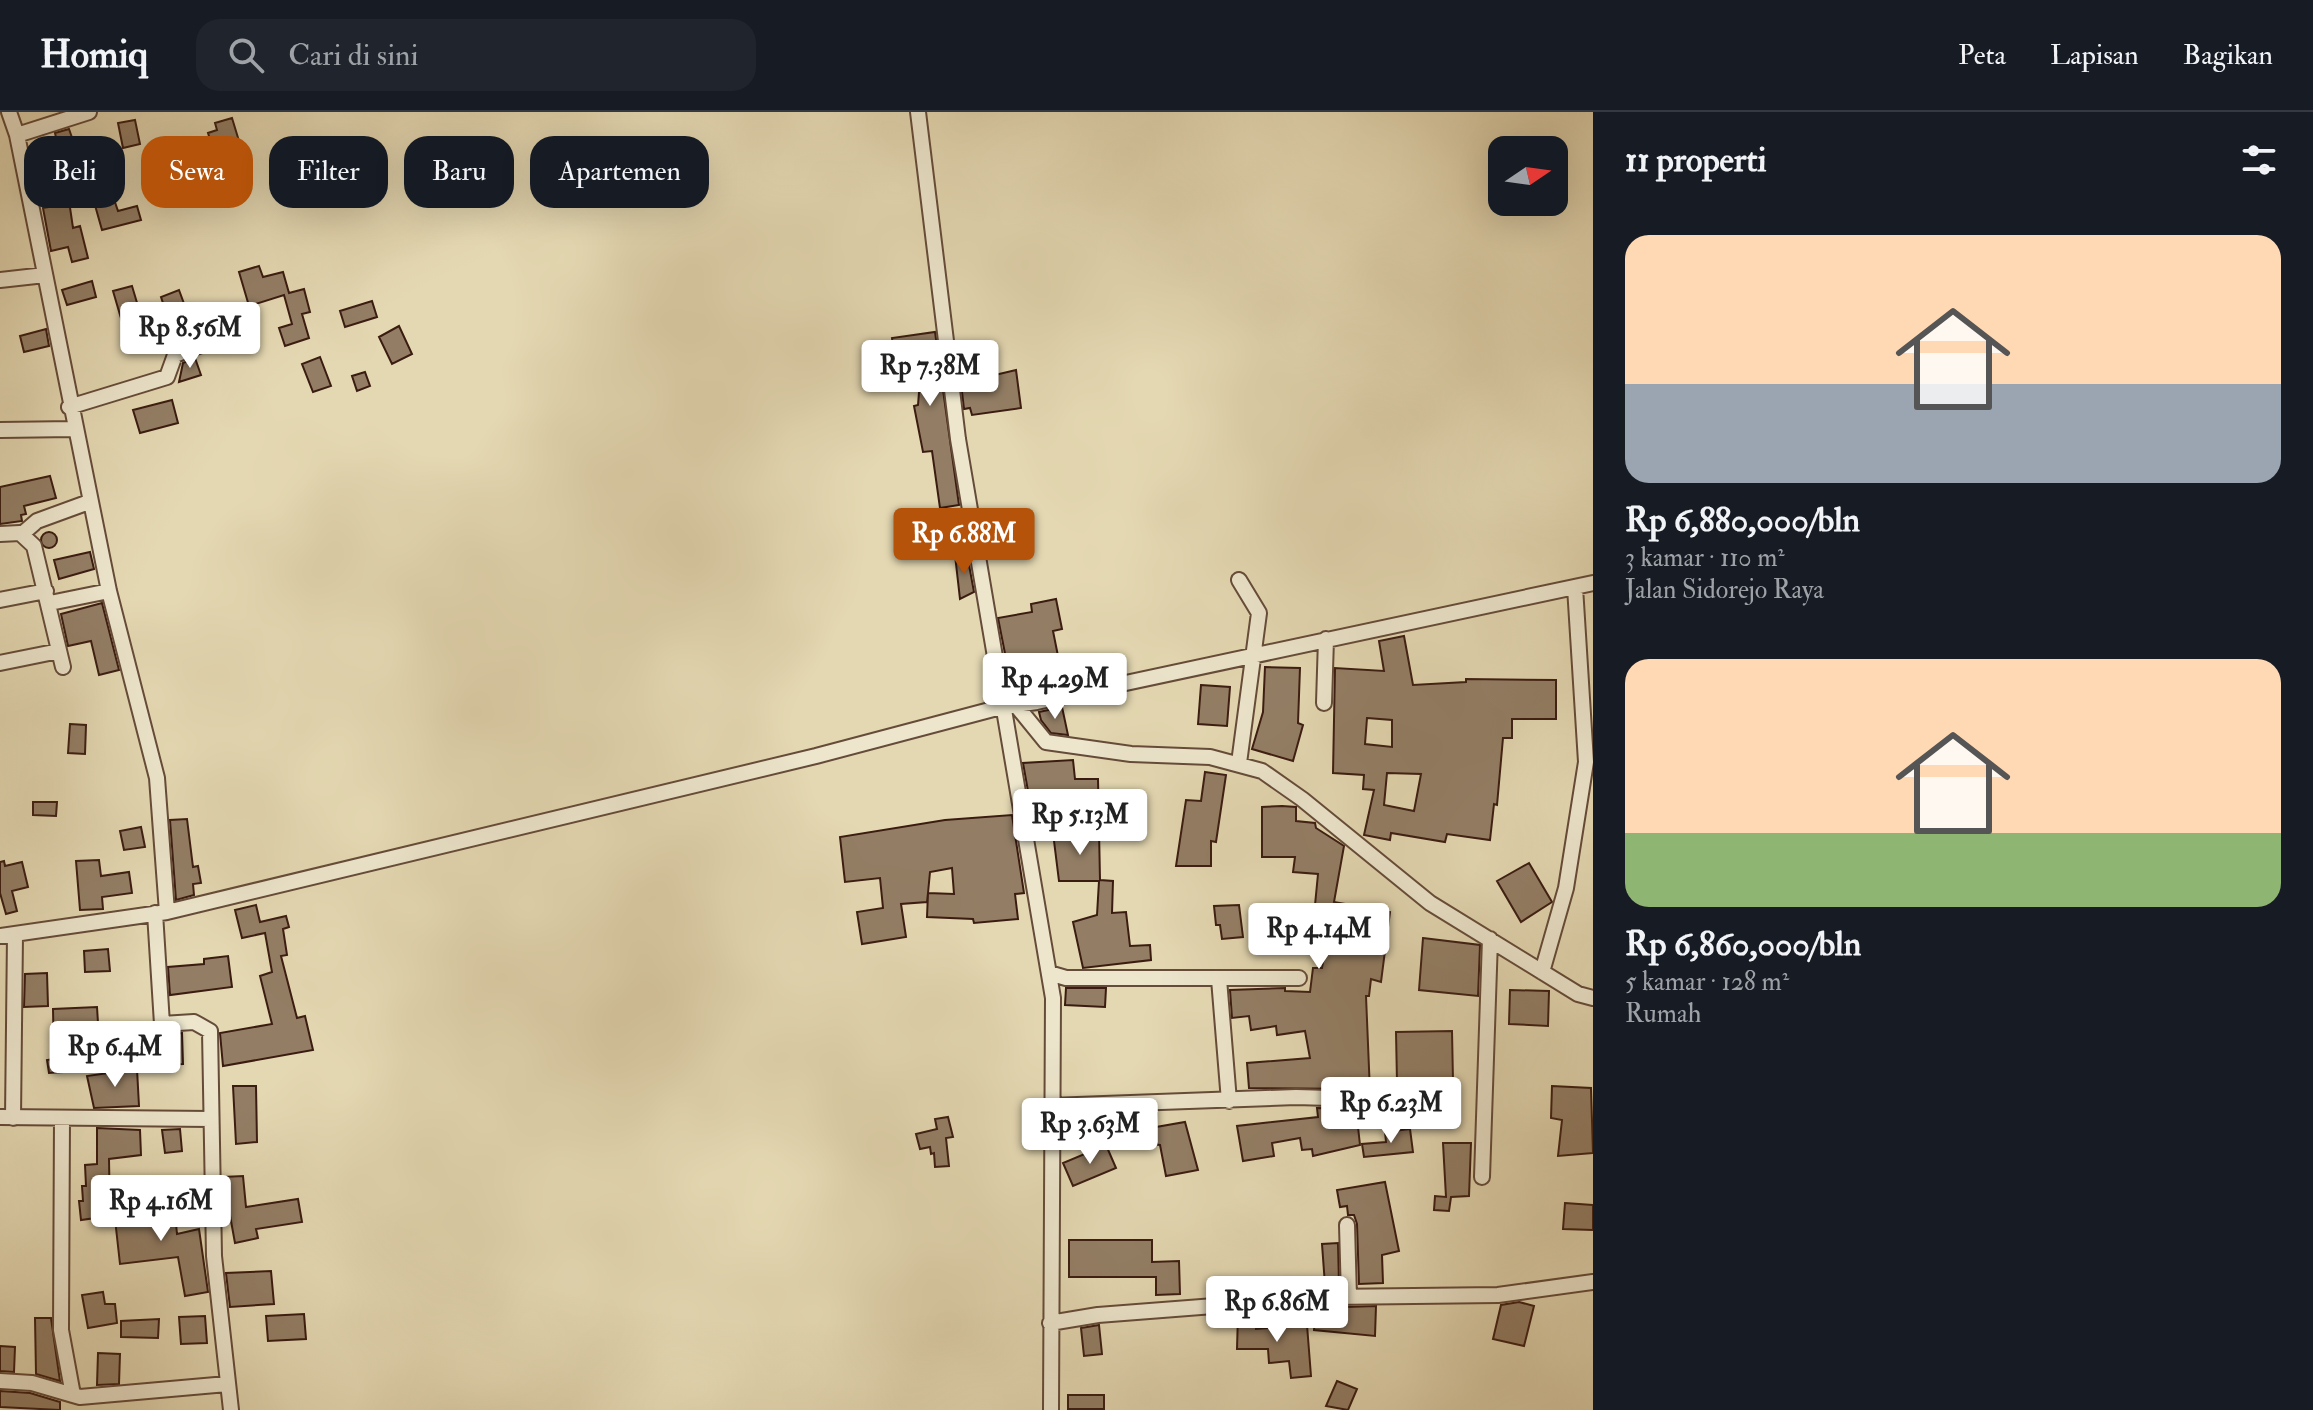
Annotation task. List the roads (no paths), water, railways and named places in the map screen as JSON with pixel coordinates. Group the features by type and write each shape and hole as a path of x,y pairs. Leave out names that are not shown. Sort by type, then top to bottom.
{"street":[{"path":"9,112 17,135 89,502 157,778 162,1024 194,1022 210,1031 214,1256 231,1410"},
{"path":"17,135 89,112"},
{"path":"918,112 958,439 1008,706 1053,998 1050,1106 1051,1410"},
{"path":"0,280 45,275"},
{"path":"69,407 167,377 175,355 206,343"},
{"path":"0,430 73,429"},
{"path":"0,534 22,534 37,521 89,502"},
{"path":"22,534 34,546 63,667"},
{"path":"1239,580 1259,613 1239,763"},
{"path":"211,1119 6,1118 7,935 161,912 816,756 1008,706 1593,583"},
{"path":"1542,972 1566,888 1586,762 1575,587"},
{"path":"0,600 109,591"},
{"path":"1324,703 1326,639"},
{"path":"0,663 59,651"},
{"path":"1008,706 1046,742 1131,754 1210,757 1262,771 1302,799 1430,903 1578,994 1593,998"},
{"path":"1482,1177 1490,939"},
{"path":"1049,973 1066,978 1299,978"},
{"path":"1219,979 1229,1101"},
{"path":"1050,1106 1296,1097 1363,1099"},
{"path":"62,1119 61,1330 73,1395"},
{"path":"1347,1225 1349,1297"},
{"path":"1050,1323 1098,1315 1349,1297 1498,1295 1593,1282"},
{"path":"0,1381 32,1383 80,1397 227,1384"}]}
